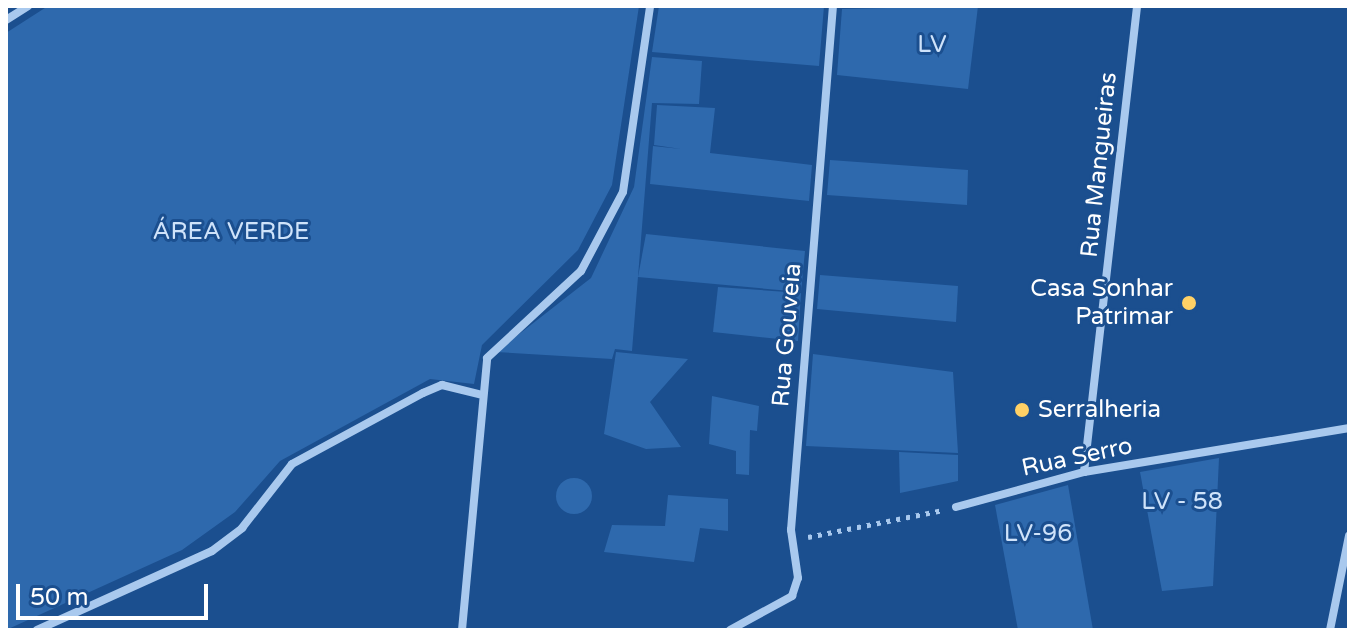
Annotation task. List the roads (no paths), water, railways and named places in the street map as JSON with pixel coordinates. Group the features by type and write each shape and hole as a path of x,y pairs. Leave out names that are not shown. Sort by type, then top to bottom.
{"street":[{"path":"6,20 28,6"},
{"path":"462,630 479,394 487,358 506,337 581,271 623,192 650,6"},
{"name":"Rua Gouveia","path":"730,630 792,596 798,578 793,540 833,6"},
{"name":"Rua Mangueiras","path":"1084,472 1137,6"},
{"path":"37,630 212,551 242,528 292,464 423,393 442,385 479,394"},
{"name":"Rua Serro","path":"956,507 1084,472 1349,428"},
{"path":"1330,630 1349,536"}],"place":[{"name":"Casa Sonhar Patrimar","path":"1189,303"},
{"name":"Serralheria","path":"1022,410"}],"park label":[{"name":"LV","path":"932,45"},
{"name":"ÁREA VERDE","path":"231,232"},
{"name":"LV - 58","path":"1182,502"},
{"name":"LV-96","path":"1038,534"}]}
